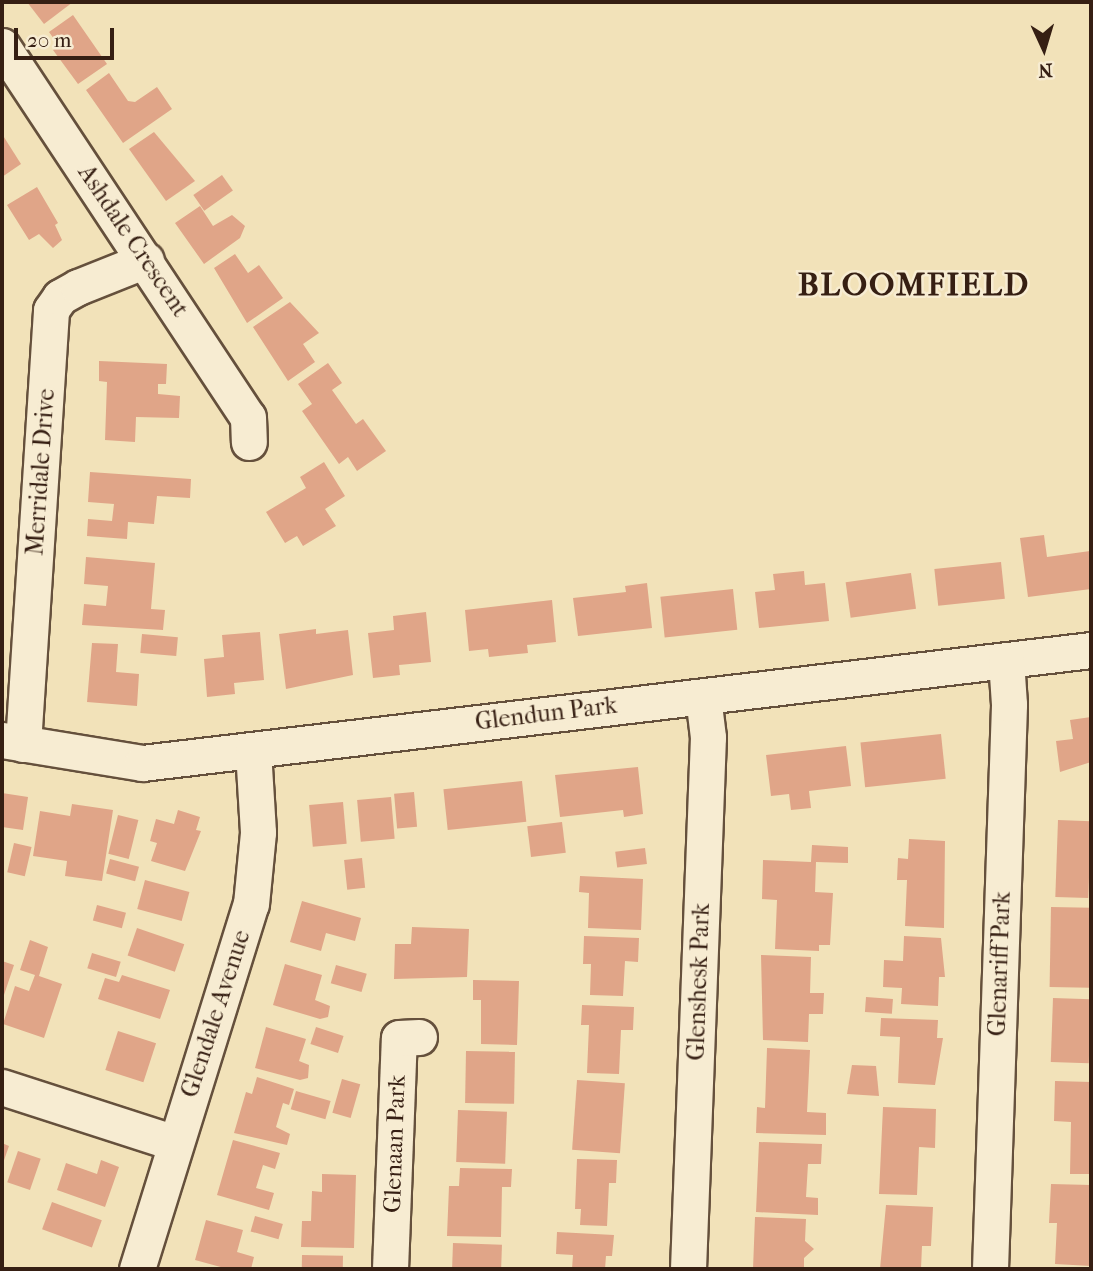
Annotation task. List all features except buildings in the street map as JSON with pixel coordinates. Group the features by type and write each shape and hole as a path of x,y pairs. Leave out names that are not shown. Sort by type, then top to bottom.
{"street":[{"name":"Ashdale Crescent","path":"2,46 248,417 249,442"},
{"name":"Merridale Drive","path":"13,742 51,310 60,297 78,287 146,260"},
{"name":"Glendun Park","path":"13,742 142,763 1091,650"},
{"name":"Glenariff Park","path":"990,1269 1009,704 1006,660"},
{"name":"Glenshesk Park","path":"688,1269 708,737 703,696"},
{"name":"Glendale Avenue","path":"137,1269 251,904 258,832 253,751"},
{"name":"Glenaan Park","path":"390,1269 399,1038 419,1037"},
{"path":"2,1087 175,1143"}],"district":[{"name":"BLOOMFIELD","path":"914,285"}]}
